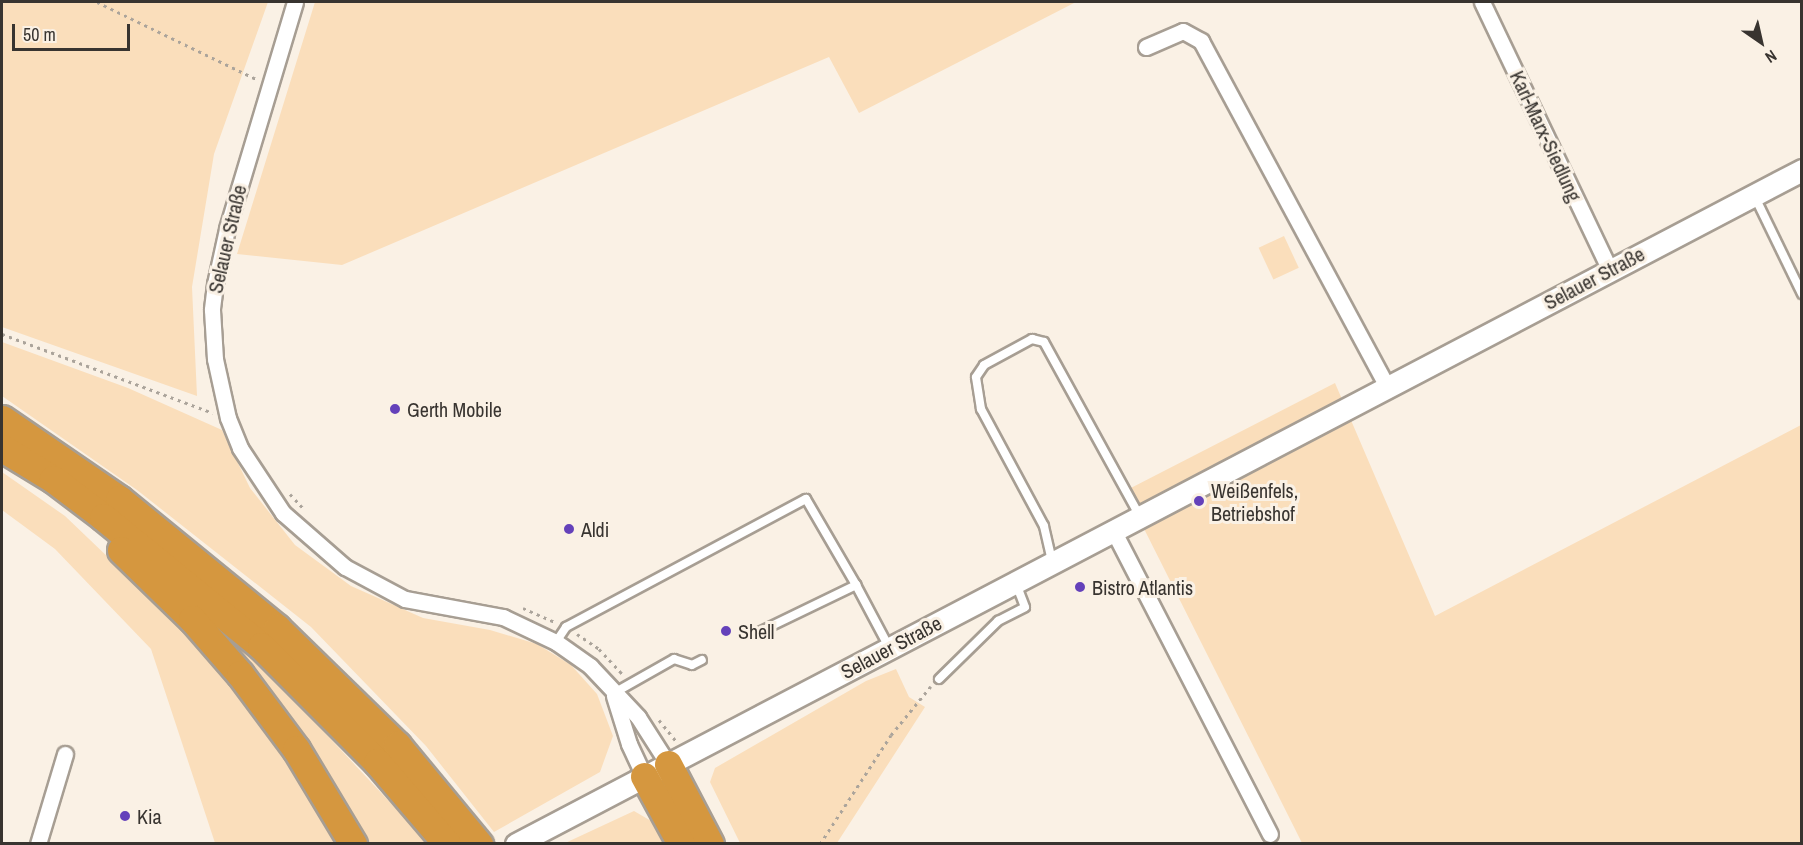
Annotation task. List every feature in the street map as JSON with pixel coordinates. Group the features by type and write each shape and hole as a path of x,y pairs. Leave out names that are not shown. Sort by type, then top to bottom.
{"highway":[{"path":"2,419 119,499 278,628 397,745 479,843"},
{"path":"2,448 53,479 193,587 261,646 377,762 447,843"},
{"path":"53,479 65,504 138,566 240,674 296,749 353,843"},
{"path":"675,760 710,843"},
{"path":"644,776 681,843"}],"main road":[{"name":"Selauer Straße","path":"525,839 1802,170"}],"street":[{"name":"Selauer Straße","path":"295,2 268,85 215,284 212,310 215,359 228,418 267,492 306,536 345,567 405,599 503,617 556,642 590,666 675,760"},
{"name":"Karl-Marx-Siedlung","path":"1482,2 1610,270"},
{"path":"1146,47 1182,32 1201,41 1388,386"},
{"path":"1113,530 1270,834"},
{"name":"Selauer Straße","path":"613,694 628,744 644,776"},
{"path":"38,843 65,754"}],"lane":[{"path":"1754,195 1802,294"},
{"path":"1052,562 1044,526 981,409 976,377 984,365 1032,339 1044,342 1140,516"},
{"path":"556,642 566,627 806,499 856,585 889,648"},
{"path":"939,679 998,621 1025,607 1015,581"},
{"path":"761,631 856,585"},
{"path":"613,694 674,659 692,665 702,660"}],"path":[{"path":"98,2 268,85"},
{"path":"2,334 228,418"},
{"path":"287,490 306,512"},
{"path":"520,607 566,627 599,649 629,683"},
{"path":"820,843 891,735 920,696 939,679"},
{"path":"650,711 667,727 675,760"}],"shaded area":[{"path":"2,2 268,2 214,154 192,287 197,396 2,327"},
{"path":"315,2 1076,2 859,113 829,57 342,265 237,254"},
{"path":"1284,236 1299,268 1273,280 1259,248"},
{"path":"2,342 128,388 222,430 250,488 295,545 351,586 423,618 490,630 537,644 571,665 597,694 613,736 600,772 494,832 426,746 311,627 137,490 2,396"},
{"path":"1335,383 1435,616 1801,425 1801,843 1302,843 1125,491"},
{"path":"2,472 65,516 181,627 237,689 339,843 215,843 151,649 55,549 2,510"},
{"path":"199,610 283,688 428,843 365,843"},
{"path":"896,669 909,697 925,707 837,843 740,843 710,782 715,768 866,681"},
{"path":"634,811 658,825 669,844 563,844"}],"place":[{"name":"Gerth Mobile","path":"395,409"},
{"name":"Weißenfels, Betriebshof","path":"1199,501"},
{"name":"Aldi","path":"569,529"},
{"name":"Bistro Atlantis","path":"1080,587"},
{"name":"Shell","path":"726,631"},
{"name":"Kia","path":"125,816"}]}
